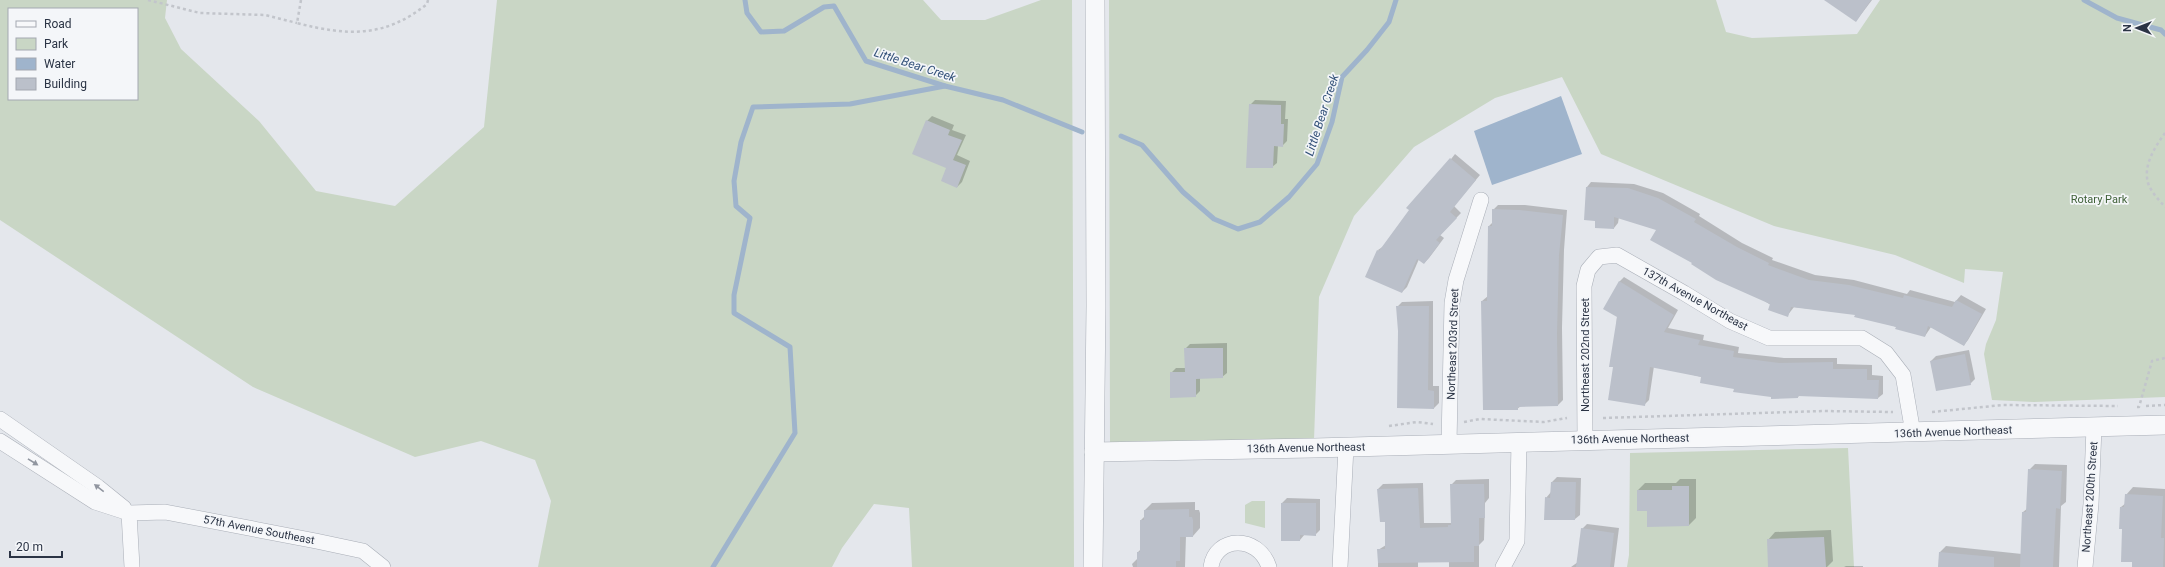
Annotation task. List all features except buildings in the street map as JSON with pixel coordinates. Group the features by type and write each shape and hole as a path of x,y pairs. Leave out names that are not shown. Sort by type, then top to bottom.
{"street":[{"path":"1093,567 1096,306 1095,0"},
{"name":"Northeast 203rd Street","path":"1449,444 1452,303 1456,280 1481,200"},
{"name":"137th Avenue Northeast","path":"1588,270 1599,257 1617,255 1684,292 1730,321 1769,338 1862,338 1886,353 1903,375 1913,433"},
{"name":"Northeast 202nd Street","path":"1585,440 1584,286 1588,270"},
{"path":"0,419 98,486 129,513 132,567"},
{"name":"136th Avenue Northeast","path":"1094,452 1913,433 2165,425"},
{"name":"Northeast 200th Street","path":"2085,567 2091,504 2094,427"},
{"name":"57th Avenue Southeast","path":"0,441 95,502 129,513 164,512 362,551 382,567"},
{"path":"1503,567 1517,541 1519,442"},
{"path":"1340,567 1346,447"},
{"path":"1211,567 1216,555 1223,548 1242,542 1260,550 1266,558 1269,567"}],"path":[{"path":"148,0 200,12 265,15 329,31 376,30 409,18 427,4 428,0"},
{"path":"297,24 302,0"},
{"path":"2165,133 2153,150 2148,174 2148,183 2165,207"},
{"path":"2139,407 2152,361 2165,358"},
{"path":"2132,407 2165,405"},
{"path":"1927,414 1938,410 2003,406 2124,406"},
{"path":"1603,418 1823,411 1896,412"},
{"path":"1474,422 1480,419 1544,422 1567,418"},
{"path":"1388,426 1417,422 1435,424"}],"green space":[{"path":"0,0 167,0 165,18 181,49 259,121 316,191 395,206 484,127 497,0 923,0 941,20 985,20 1041,0 1072,0 1074,567 912,567 909,508 874,504 842,548 832,567 538,567 551,501 535,460 481,441 415,457 253,387 0,220"},
{"name":"Rotary Park","path":"1109,0 1716,0 1726,32 1752,38 1857,34 1880,0 2165,0 2165,397 2034,402 1992,400 1984,354 1986,344 1996,320 2003,272 1965,269 1964,283 1895,255 1774,226 1601,154 1562,77 1495,98 1414,147 1354,216 1319,297 1314,440 1110,442"},
{"path":"1848,448 1854,567 1627,567 1629,555 1630,453"},
{"path":"1252,501 1265,501 1265,528 1245,523 1245,505"}],"water":[{"path":"1561,96 1582,154 1492,185 1474,131"}],"waterway":[{"name":"Little Bear Creek","path":"745,0 747,13 761,32 784,31 824,7 834,6 866,61 945,86 1003,100 1082,132"},
{"name":"Little Bear Creek","path":"1121,136 1142,145 1183,192 1214,219 1238,229 1260,222 1289,197 1317,164 1332,122 1342,77 1367,50 1389,22 1396,0"},
{"name":"Little Bear Creek","path":"2084,0 2117,18 2161,30 2165,34"},
{"path":"713,567 795,433 790,347 734,313 734,295 750,218 736,206 734,181 741,142 753,107 850,104 945,86"}]}
